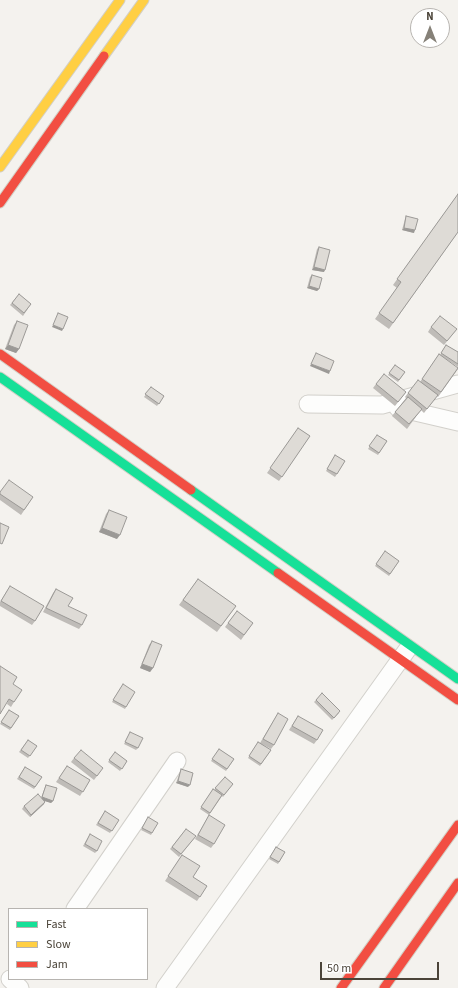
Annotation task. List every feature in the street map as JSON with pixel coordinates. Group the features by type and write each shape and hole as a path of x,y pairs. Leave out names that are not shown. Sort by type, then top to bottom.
{"street":[{"path":"0,167 120,0"},
{"path":"0,203 144,0"},
{"path":"0,354 458,679"},
{"path":"0,376 458,700"},
{"path":"382,405 458,384"},
{"path":"308,404 382,405 458,422"},
{"path":"165,988 410,645"},
{"path":"76,908 177,761"},
{"path":"341,988 458,825"},
{"path":"384,988 458,883"},
{"path":"0,970 8,976"}],"building":[{"path":"458,194 458,232 393,323 379,313 401,282 397,279"},
{"path":"406,216 418,219 415,230 404,228"},
{"path":"319,247 330,250 325,270 314,267"},
{"path":"312,275 322,278 319,289 309,286"},
{"path":"19,294 31,304 24,313 12,303"},
{"path":"58,313 68,317 63,329 53,325"},
{"path":"440,316 457,329 447,341 431,327"},
{"path":"17,321 28,325 19,349 8,345"},
{"path":"446,345 458,352 458,364 441,353"},
{"path":"316,353 334,361 330,371 311,364"},
{"path":"439,354 458,368 441,392 422,379"},
{"path":"395,365 405,372 399,380 389,373"},
{"path":"384,374 406,392 398,402 376,384"},
{"path":"418,380 438,395 427,409 408,393"},
{"path":"151,387 164,396 159,404 145,394"},
{"path":"408,397 422,409 409,424 395,412"},
{"path":"298,428 310,436 282,477 270,468"},
{"path":"377,435 387,441 379,453 369,446"},
{"path":"335,455 345,461 337,474 327,469"},
{"path":"9,480 33,497 24,510 0,494"},
{"path":"109,510 127,517 120,535 102,528"},
{"path":"0,523 9,527 2,544 0,543"},
{"path":"385,551 399,561 390,574 376,564"},
{"path":"198,579 236,606 221,626 183,600"},
{"path":"10,586 44,606 35,621 1,601"},
{"path":"56,589 73,598 68,606 87,615 82,625 46,608"},
{"path":"237,611 253,623 244,635 228,623"},
{"path":"152,641 162,645 153,668 142,664"},
{"path":"0,666 17,677 13,684 22,690 14,702 9,699 0,714"},
{"path":"123,684 135,692 126,707 113,700"},
{"path":"322,693 340,711 334,718 316,700"},
{"path":"9,710 19,716 11,728 1,722"},
{"path":"278,713 288,719 274,745 263,739"},
{"path":"298,716 323,730 317,740 292,726"},
{"path":"130,732 143,738 138,748 125,742"},
{"path":"28,740 37,746 30,756 21,750"},
{"path":"258,742 271,750 261,764 249,756"},
{"path":"219,749 234,759 227,769 212,759"},
{"path":"81,750 103,768 97,776 74,758"},
{"path":"115,752 127,761 122,769 109,760"},
{"path":"67,766 90,780 83,792 59,778"},
{"path":"25,767 42,777 35,787 19,777"},
{"path":"181,769 193,773 190,785 178,781"},
{"path":"225,777 233,784 224,795 215,788"},
{"path":"46,785 57,788 53,801 42,797"},
{"path":"213,789 222,795 210,813 201,807"},
{"path":"38,794 45,802 31,815 24,806"},
{"path":"105,811 119,820 112,831 98,823"},
{"path":"209,815 225,825 214,844 198,835"},
{"path":"148,817 158,823 152,833 142,828"},
{"path":"186,829 196,836 181,854 172,847"},
{"path":"90,834 102,841 97,851 85,844"},
{"path":"276,847 285,852 279,862 270,857"},
{"path":"182,855 200,866 193,877 207,886 200,897 168,876"}],"traffic: fast":[{"path":"0,377 278,573"},
{"path":"191,490 458,679"}],"traffic: slow":[{"path":"0,167 120,0"},
{"path":"104,56 144,0"}],"traffic: jam":[{"path":"0,203 104,56"},
{"path":"0,354 191,490"},
{"path":"278,573 458,700"},
{"path":"341,988 458,825"},
{"path":"384,988 458,883"}]}
